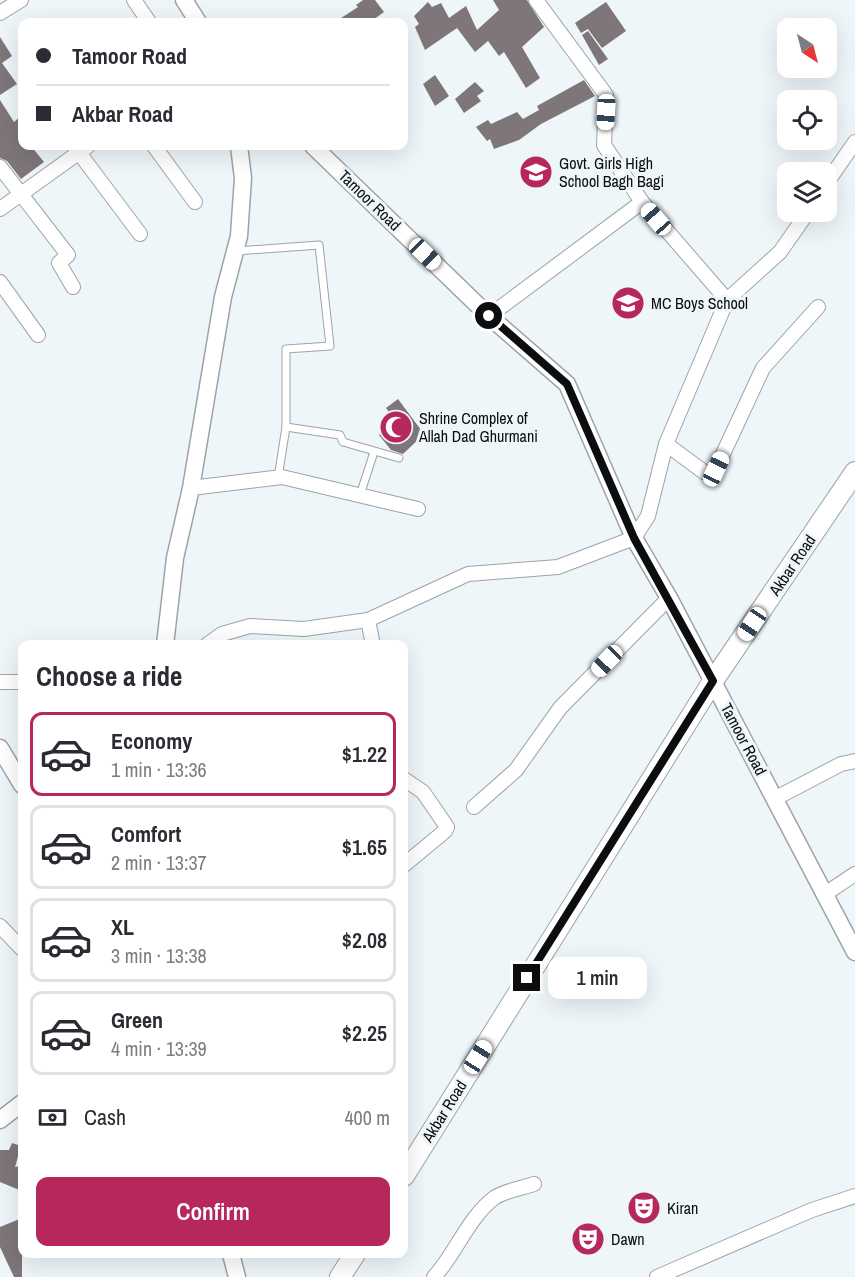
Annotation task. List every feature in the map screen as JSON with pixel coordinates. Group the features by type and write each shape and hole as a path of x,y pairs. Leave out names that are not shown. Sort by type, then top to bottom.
{"main road":[{"name":"Akbar Road","path":"408,1170 713,681 855,472"},
{"path":"340,1277 352,1258"}],"street":[{"path":"0,13 21,0"},
{"path":"134,0 146,18"},
{"path":"184,0 195,18"},
{"path":"536,0 606,95 604,145 642,202 727,300"},
{"path":"837,168 855,142"},
{"path":"0,209 77,150"},
{"path":"81,150 140,234"},
{"path":"157,150 195,202"},
{"path":"166,640 175,558 191,488 223,297 239,236 243,178 240,150"},
{"name":"Tamoor Road","path":"317,150 489,316 567,384 634,538 669,598 776,798 855,952"},
{"path":"0,167 68,255 59,263 74,287"},
{"path":"489,316 642,202"},
{"path":"214,640 222,634 250,626 304,629 369,620 468,574 558,567 634,538 648,516 666,444 727,300 780,252 801,222"},
{"path":"0,282 38,335"},
{"path":"666,444 704,472 711,474 716,469 763,368 818,308"},
{"path":"191,488 278,478 418,509"},
{"path":"474,807 516,770 560,708 669,598"},
{"path":"369,620 372,640"},
{"path":"0,682 18,682"},
{"path":"0,748 18,778"},
{"path":"776,798 841,764 855,761"},
{"path":"408,782 423,792 447,826 445,831 408,863"},
{"path":"825,894 855,874"},
{"path":"0,926 18,945"},
{"path":"0,1120 18,1106"},
{"path":"434,1277 447,1263 467,1230 495,1197 534,1184"},
{"path":"657,1277 812,1210 855,1196"},
{"path":"232,1258 237,1277"}],"lane":[{"path":"235,251 319,245 330,346 286,349 286,427 278,478"},
{"path":"286,427 340,435 343,442 374,453 399,458"},
{"path":"360,495 374,453"}],"building":[{"path":"363,0 375,0 384,12 376,18 341,18 358,7 356,5"},
{"path":"493,0 527,0 544,27 522,47 540,78 526,88 504,52 499,56 488,41 475,52 457,28 425,50 415,27 419,24 414,16 428,2 432,7 441,3 449,18 466,6 477,30 499,10"},
{"path":"606,2 626,31 602,48 588,29 581,33 575,23"},
{"path":"588,31 608,59 599,65 582,35"},
{"path":"0,37 12,56 2,63 17,84 0,95"},
{"path":"435,75 449,96 435,106 423,84"},
{"path":"584,80 595,96 541,124 519,140 494,149 490,139 487,141 476,127 488,120 491,124 517,112 523,119 539,110 537,106"},
{"path":"475,82 484,91 477,96 481,101 464,113 455,99"},
{"path":"0,100 14,122 18,118 18,150 34,150 44,162 21,179 7,161 0,158"},
{"name":"Shrine Complex of Allah Dad Ghurmani","path":"398,399 424,434 403,454 391,450 379,435 396,422 386,408"},
{"path":"12,1143 18,1145 15,1167 18,1167 18,1189 0,1182 0,1150 9,1150"},
{"path":"18,1220 18,1258 22,1258 22,1277 14,1277 0,1247 0,1227"}],"place":[{"name":"Govt. Girls High School Bagh Bagi","path":"536,172"},
{"name":"MC Boys School","path":"628,303"},
{"name":"Shrine Complex of Allah Dad Ghurmani","path":"396,427"},
{"name":"Kiran","path":"644,1208"},
{"name":"Dawn","path":"588,1239"}],"route":[{"path":"489,316 567,384 634,538 713,681 527,978"}]}
